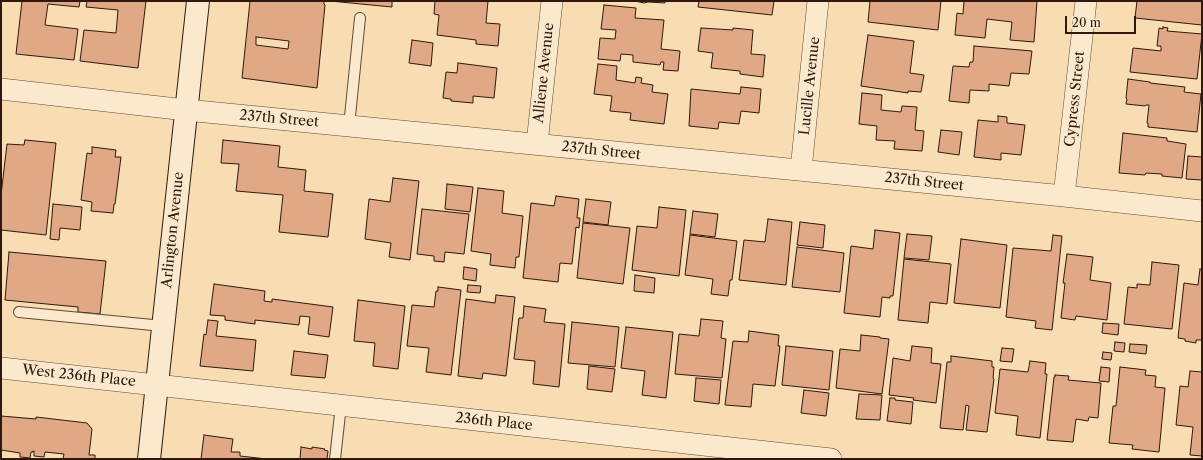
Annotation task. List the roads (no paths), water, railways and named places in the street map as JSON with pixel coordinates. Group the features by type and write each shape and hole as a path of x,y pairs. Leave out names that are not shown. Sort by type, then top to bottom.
{"main road":[{"name":"Arlington Avenue","path":"149,459 198,1"}],"street":[{"name":"Alliene Avenue","path":"536,144 552,1"},
{"name":"Lucille Avenue","path":"801,170 818,1"},
{"name":"Cypress Street","path":"1064,196 1086,1"},
{"name":"237th Street","path":"1,89 186,110 1064,196 1202,211"},
{"name":"West 236th Place","path":"1,368 157,385"},
{"name":"236th Place","path":"157,385 831,459"}],"lane":[{"path":"349,126 360,18"},
{"path":"20,312 163,326"},
{"path":"335,459 341,405"}]}
